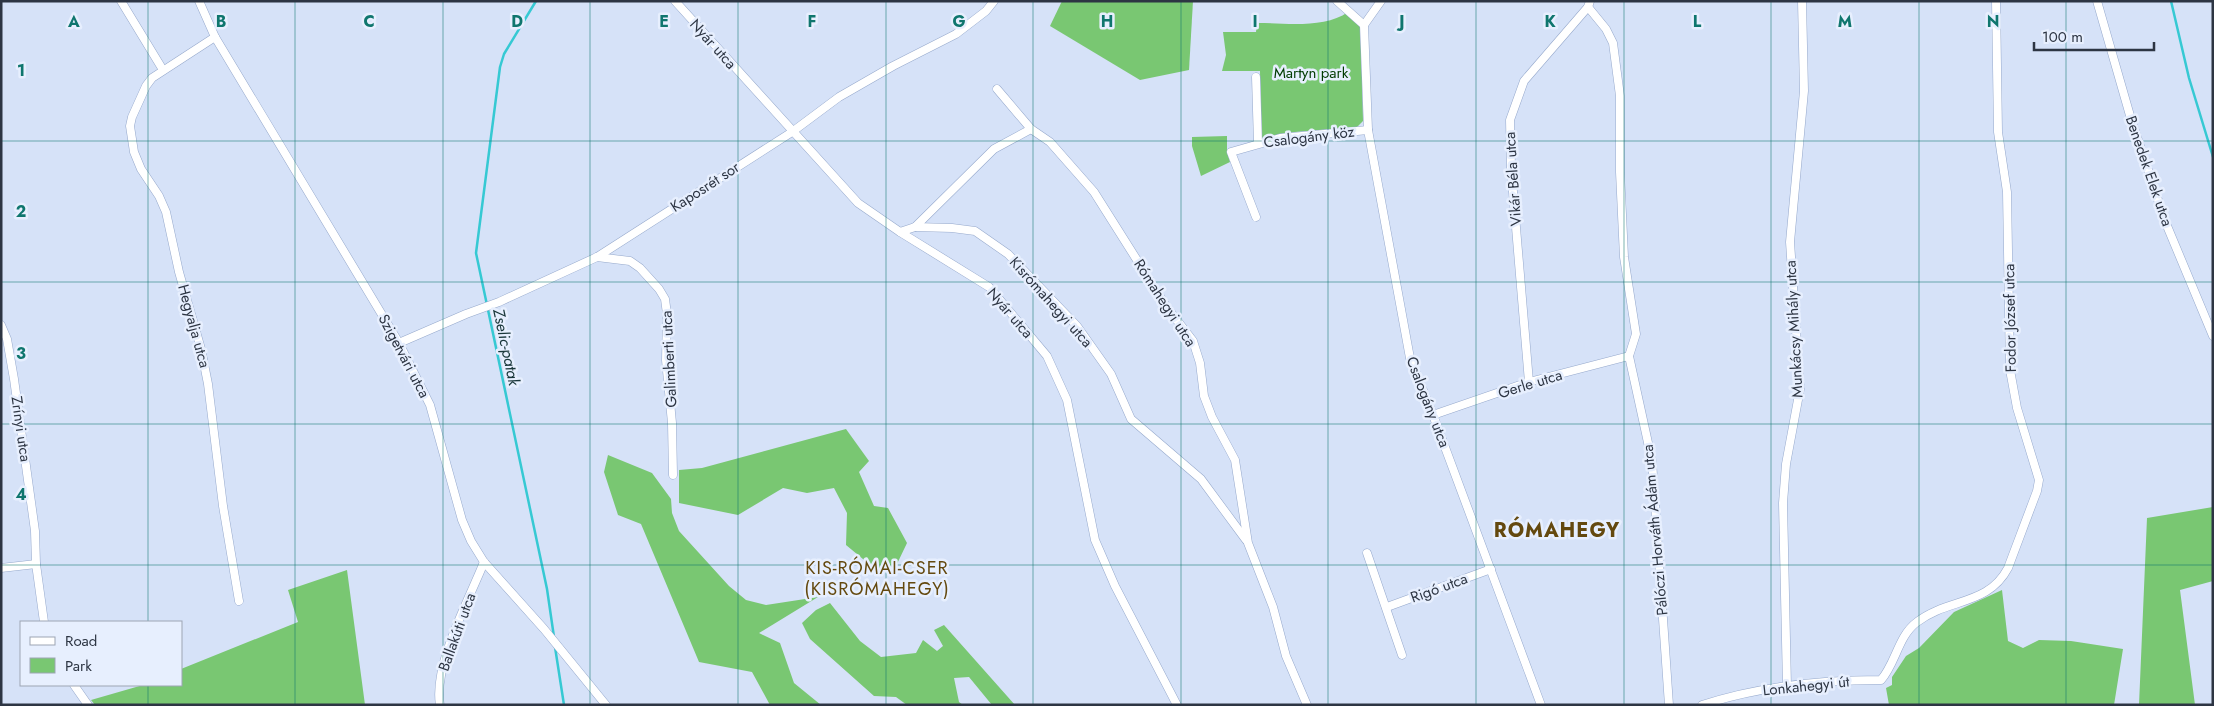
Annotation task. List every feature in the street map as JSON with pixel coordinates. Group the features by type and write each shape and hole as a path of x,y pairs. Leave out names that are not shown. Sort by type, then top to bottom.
{"street":[{"path":"121,1 164,70"},
{"name":"Szigetvári utca","path":"199,1 215,37 399,343 430,405 462,520 470,541 484,562 544,629 606,705"},
{"name":"Nyár utca","path":"675,1 858,203 900,232 989,287 1047,356 1067,400 1096,540 1115,586 1177,705"},
{"name":"Kaposrét sor","path":"399,343 494,304 596,257 792,132 839,97 893,66 956,34 986,11 994,1"},
{"path":"1337,1 1364,25 1381,1"},
{"name":"Munkácsy Mihály utca","path":"1787,686 1782,503 1785,474 1800,388 1790,242 1804,91 1802,1"},
{"name":"Fodor József utca","path":"1881,680 1907,633 1917,622 1929,615 1966,602 1992,589 2002,580 2037,491 2039,480 2037,468 2017,408 2010,370 2007,192 1998,132 1996,1"},
{"name":"Benedek Elek utca","path":"2097,1 2132,119 2166,221 2213,336"},
{"name":"Pálóczi Horváth Ádám utca","path":"1589,4 1613,43 1620,96 1620,172 1624,257 1636,334 1629,356 1652,462 1669,705"},
{"name":"Vikár Béla utca","path":"1529,382 1511,168 1510,120 1524,82 1589,4"},
{"name":"Csalogány utca","path":"1364,25 1368,130 1410,358 1541,705"},
{"name":"Hegyalja utca","path":"215,37 152,78 146,86 130,126 134,152 141,169 159,196 166,212 179,272 201,349 208,384 223,506 239,601"},
{"path":"1256,77 1258,143"},
{"name":"Rómahegyi utca","path":"997,89 1031,129 1050,142 1094,192 1166,306 1193,341 1200,364 1204,396 1212,417 1235,460 1248,543 1273,608 1286,656 1307,705"},
{"path":"900,232 916,227 994,149 1031,129"},
{"name":"Csalogány köz","path":"1256,217 1231,152 1258,143 1302,136 1368,130"},
{"name":"Kisrómahegyi utca","path":"916,227 976,231 1008,254 1077,326 1111,374 1132,419 1201,480 1248,543"},
{"name":"Galimberti utca","path":"596,257 630,261 640,268 659,289 665,299 667,314 666,360 672,423 673,475"},
{"name":"Zrínyi utca","path":"1,325 7,339 14,379 35,531 36,564 44,621"},
{"name":"Gerle utca","path":"1433,415 1529,382 1629,356"},
{"path":"1367,553 1402,655"},
{"name":"Ballakúti utca","path":"440,705 438,693 442,664 484,562"},
{"path":"1,568 36,564"},
{"name":"Rigó utca","path":"1387,607 1491,569"},
{"name":"Lonkahegyi út","path":"1702,705 1760,690 1787,686 1817,682 1881,680"},
{"path":"75,686 88,705"}],"green space":[{"path":"1062,1 1193,1 1189,70 1140,80 1050,26"},
{"name":"Martyn park","path":"1348,12 1361,27 1363,121 1357,127 1295,132 1261,138 1260,71 1222,71 1226,55 1223,32 1256,32 1257,23 1316,23 1328,21"},
{"path":"1227,136 1227,151 1230,162 1201,176 1192,146 1192,137"},
{"path":"846,429 869,461 859,472 874,506 888,508 907,543 896,566 875,569 846,545 847,513 834,488 807,493 783,488 738,515 679,503 679,470 702,468"},
{"path":"608,455 652,473 671,499 672,513 679,531 729,586 746,600 766,605 818,597 759,633 780,643 794,683 821,705 770,705 752,672 699,662 641,524 618,515 604,472"},
{"path":"2213,507 2213,581 2180,590 2195,705 2139,705 2147,518"},
{"path":"347,570 365,705 95,705 91,700 140,686 182,686 182,669 298,622 288,590"},
{"path":"2002,590 2008,641 2023,648 2039,640 2071,641 2123,649 2114,705 1889,705 1886,688 1892,685 1892,677 1906,656 1919,648 1954,612"},
{"path":"830,603 860,641 881,657 916,653 923,640 937,651 943,646 934,630 944,625 1015,705 992,705 969,677 954,678 959,702 963,705 907,705 896,697 874,696 810,639 802,623 816,610"}],"waterway":[{"name":"Zselic-patak","path":"536,1 504,54 500,67 476,253 547,589 554,637"},
{"path":"2171,1 2189,78 2213,157"},
{"name":"Zselic-patak","path":"555,647 564,705"}],"district":[{"name":"RÓMAHEGY","path":"1557,530"},
{"name":"KIS-RÓMAI-CSER (KISRÓMAHEGY)","path":"877,578"}]}
